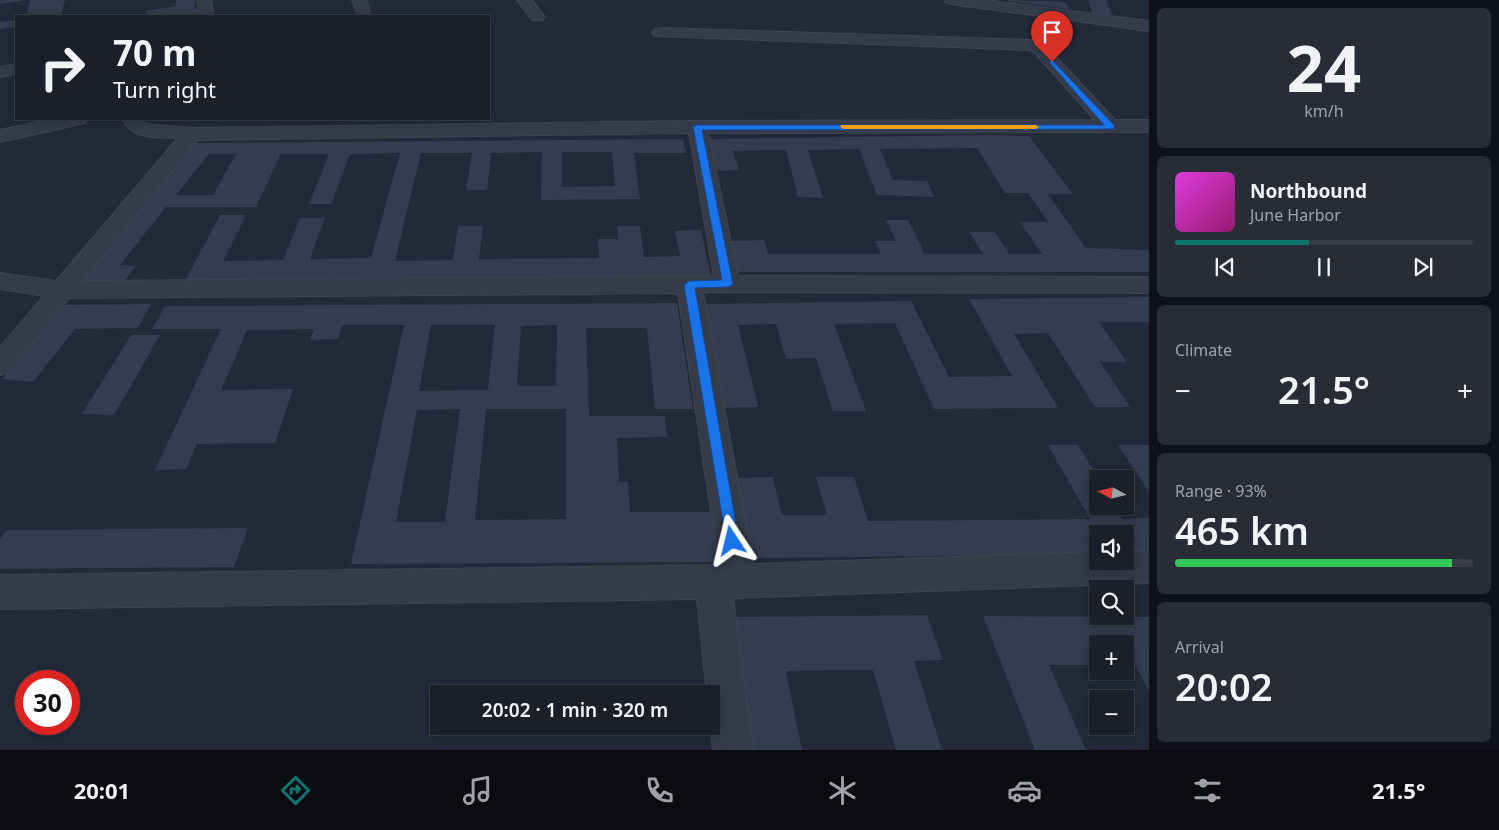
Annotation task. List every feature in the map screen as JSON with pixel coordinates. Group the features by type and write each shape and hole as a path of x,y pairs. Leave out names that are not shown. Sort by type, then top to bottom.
{"street":[{"path":"204,0 207,15"},
{"path":"358,0 365,15"},
{"path":"524,0 537,18"},
{"path":"951,0 1149,26"},
{"path":"1074,0 1081,17"},
{"path":"660,33 1032,44 1040,49 1111,127"},
{"path":"0,72 15,69"},
{"path":"0,136 73,120"},
{"path":"132,120 140,129 155,132 192,134 387,125 697,127 1149,126"},
{"path":"697,127 728,284"},
{"path":"0,365 192,134"},
{"path":"0,282 63,290 728,284 1149,285"},
{"path":"689,285 726,581 733,750"},
{"path":"0,592 726,581 1149,567"}],"building":[{"path":"0,0 22,0 23,1 0,4"},
{"path":"30,0 65,0 61,15 26,15"},
{"path":"176,0 195,0 195,9 199,8 199,14 146,15 146,11 176,6"},
{"path":"1088,0 1106,0 1112,15 1092,13"},
{"path":"1008,1 1066,2 1068,9"},
{"path":"15,20 15,27 0,29 0,22"},
{"path":"1029,136 1073,194 1048,194 1086,248 1149,250 1149,272 735,272 728,241 764,240 768,254 881,254 875,241 896,241 886,220 908,220 925,254 983,254 969,232 995,232 1009,254 1042,254 1020,222 1048,222 1028,193 1005,193 977,148 880,149 893,180 927,181 934,197 877,195 859,149 808,150 823,198 798,197 786,150 733,151 739,170 717,171 708,139"},
{"path":"683,139 686,153 634,153 640,199 541,200 542,152 491,153 487,190 466,190 472,153 421,153 395,261 453,260 458,226 483,226 479,259 599,258 598,239 618,239 617,226 640,226 644,257 680,256 675,231 701,230 711,276 185,281 220,215 246,215 223,261 283,260 300,218 325,218 310,259 371,258 400,153 350,154 331,204 309,204 329,154 281,154 256,207 166,207 120,265 136,266 122,284 79,281 194,143","holes":["562,152 612,152 615,186 562,187","209,154 236,154 213,195 176,195"]},
{"path":"1149,297 1149,322 1099,322 1127,362 1100,362 1130,407 1095,407 1048,333 1014,334 1058,408 934,409 895,323 834,324 866,411 833,411 816,358 786,359 776,324 738,325 758,407 724,408 702,304 911,301 949,377 1012,376 969,299"},
{"path":"677,303 693,409 655,409 647,328 586,328 589,416 665,416 667,437 617,438 619,482 628,482 630,512 710,512 718,562 351,564 404,325 342,325 338,339 310,340 314,329 247,330 221,390 293,389 275,443 197,444 186,469 155,470 221,329 152,329 165,306","holes":["431,325 495,325 488,390 419,391","557,325 556,386 517,386 521,326","460,409 445,522 396,522 417,410","486,409 566,409 566,519 475,520"]},
{"path":"151,304 138,328 75,329 33,382 2,379 63,305"},
{"path":"131,335 160,335 114,415 82,414"},
{"path":"1048,445 1078,445 1093,470 1089,470 1089,515 1120,515 1122,519 1149,518 1149,554 1134,554 1134,525 1089,525 1089,554 752,558 736,478 773,477 782,515 827,515 816,477 854,477 868,521 1090,519"},
{"path":"1118,445 1149,445 1149,492"},
{"path":"248,528 234,567 0,569 0,540 6,530"},
{"path":"927,615 943,660 914,661 942,750 896,750 873,670 786,671 802,750 749,750 728,617"},
{"path":"983,616 1089,617 1089,625 1134,625 1134,617 1149,617 1149,691 1136,666 1134,666 1134,635 1089,635 1089,665 1049,665 1086,750 1035,750"}],"slow traffic":[{"path":"844,127 1036,127"}],"route":[{"path":"732,541 689,285 728,284 697,127 1111,127 1052,62"}]}
